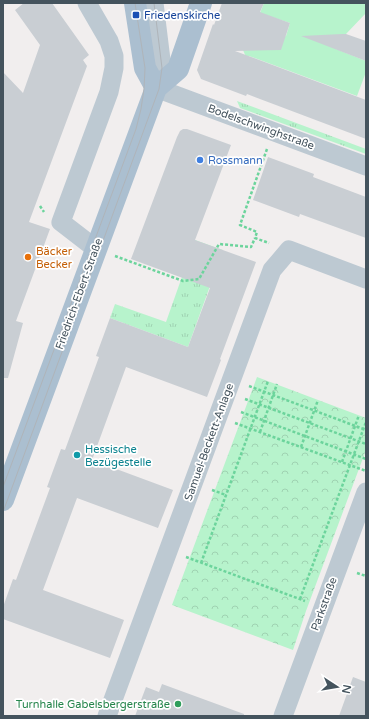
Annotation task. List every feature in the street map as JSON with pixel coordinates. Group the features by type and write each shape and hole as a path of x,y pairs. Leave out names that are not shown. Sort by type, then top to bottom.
{"main road":[{"path":"136,3 145,68 156,88 178,69 201,3"},
{"name":"Friedrich-Ebert-Straße","path":"3,500 156,88"}],"street":[{"path":"87,3 109,41 114,56 114,68 109,92 61,222 96,249"},
{"name":"Friedrich-Ebert-Straße","path":"154,3 161,60 156,88"},
{"name":"Bodelschwinghstraße","path":"156,88 366,166"},
{"name":"Samuel-Beckett-Anlage","path":"107,716 272,270 289,250 366,279"},
{"name":"Parkstraße","path":"283,716 366,492"}],"path":[{"path":"96,249 183,281 199,279 219,244 251,247 257,232 240,225 267,149"},
{"path":"255,238 263,241"},
{"path":"201,563 268,381"},
{"path":"260,432 277,384"},
{"path":"249,386 365,429"},
{"path":"244,399 366,444"},
{"path":"301,447 318,400"},
{"path":"240,412 366,458"},
{"path":"342,462 359,415"},
{"path":"300,599 354,454 365,429 366,422"},
{"path":"235,423 366,471"},
{"path":"211,489 226,495"},
{"path":"186,556 201,563 310,603"}],"green space":[{"path":"264,3 366,3 366,13 346,34 342,34 336,49 366,61 366,72 357,96 249,56 246,57 243,50 286,36 290,23 260,13"},
{"path":"237,101 366,149 366,154 240,108"},
{"path":"195,240 223,250 188,347 110,318 115,304 166,322"},
{"path":"257,377 366,418 366,450 293,650 172,605"}],"building":[{"path":"24,3 52,3 89,55 83,60 87,66 29,222 50,229 16,321 23,323 8,378 3,378 3,72 23,93 40,45 15,10"},
{"path":"222,3 264,3 260,12 290,23 281,50 235,51 366,100 366,139 247,94 246,96 201,79 197,70"},
{"path":"346,34 366,41 366,61 301,36"},
{"name":"Hessische Bezügestelle","path":"183,129 187,129 231,145 195,240 256,262 207,397 126,367 92,460 173,490 158,528 77,498 43,590 124,620 110,658 3,619 3,607 13,579 16,580 50,488 47,487 61,449 65,450 99,357 96,356 110,318 188,347 210,288 131,259 177,137"},
{"path":"268,157 314,174 313,177 366,197 366,238 300,214 299,217 253,200"},
{"path":"353,677 366,682 366,716 339,716"},
{"name":"Turnhalle Gabelsbergerstraße","path":"162,684 244,714 244,716 135,716 146,687 159,692"}],"tram line":[{"path":"3,487 136,129 144,89 145,68 135,3"},
{"path":"3,512 159,89 162,68 154,3"}],"place":[{"name":"Friedenskirche","path":"136,15"},
{"name":"Rossmann","path":"200,160"},
{"name":"Bäcker Becker","path":"28,257"},
{"name":"Hessische Bezügestelle","path":"77,455"},
{"name":"Turnhalle Gabelsbergerstraße","path":"178,704"}]}
